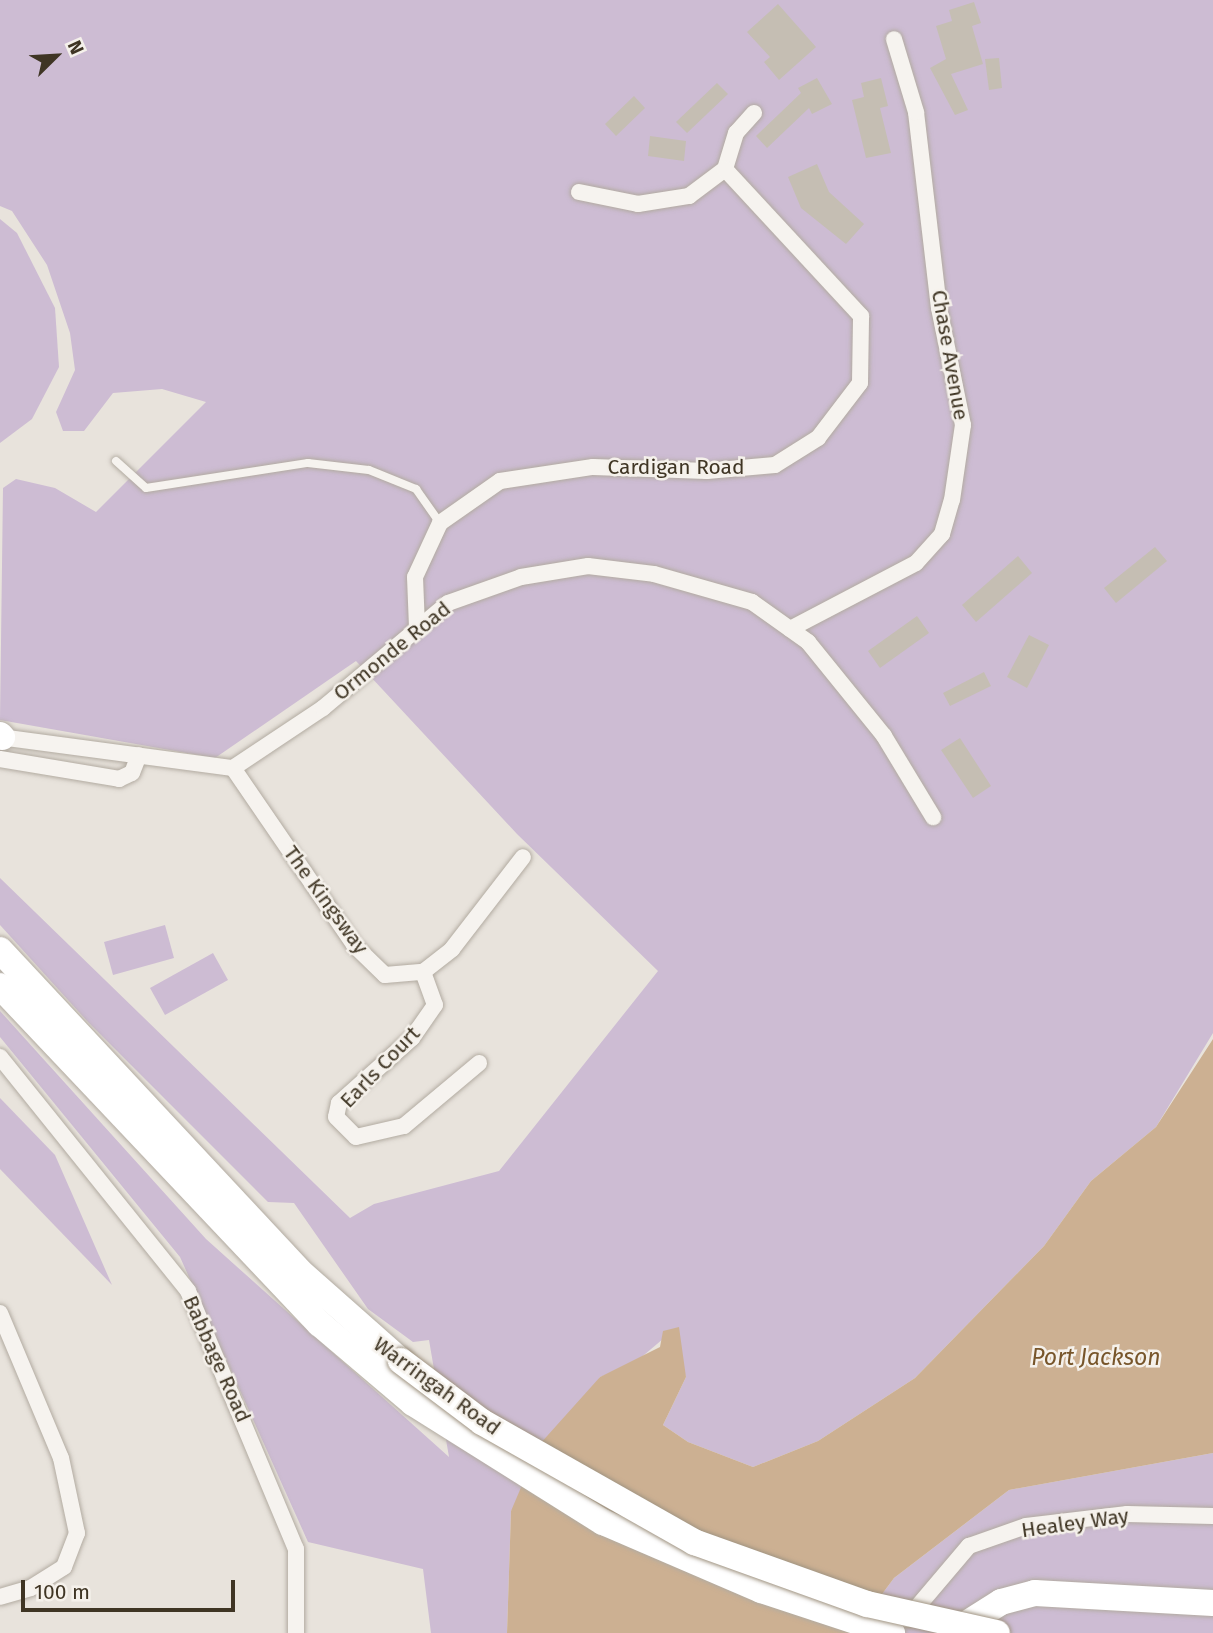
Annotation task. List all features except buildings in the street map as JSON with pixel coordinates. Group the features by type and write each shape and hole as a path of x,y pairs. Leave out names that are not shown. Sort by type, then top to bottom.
{"highway":[{"name":"Warringah Road","path":"0,950 237,1224 377,1375 505,1466 668,1553 894,1633"},
{"name":"Warringah Road","path":"0,986 237,1224 401,1362 482,1422 599,1493 781,1577 867,1605 997,1633"},
{"path":"952,1633 1001,1602 1035,1592 1213,1603"}],"street":[{"name":"Chase Avenue","path":"790,629 916,563 942,534 952,500 963,425 939,308 916,112 894,39"},
{"path":"579,192 615,203 677,199 725,169 736,133 754,113"},
{"name":"Cardigan Road","path":"440,523 500,481 593,467 707,471 775,465 818,438 860,383 861,316 725,169"},
{"path":"418,627 415,577 440,523"},
{"name":"Ormonde Road","path":"233,768 323,708 448,603 521,577 588,566 654,574 752,602 808,642 884,736 933,817"},
{"path":"1,742 119,779 132,773 139,755"},
{"path":"1,742 139,755 205,769 233,768"},
{"name":"The Kingsway","path":"233,768 354,945 385,975 423,972"},
{"path":"423,972 452,949 523,857"},
{"name":"Earls Court","path":"423,972 435,1005 412,1038 339,1103 336,1117 356,1137 404,1126 479,1063"},
{"name":"Babbage Road","path":"0,1057 188,1291 296,1549 296,1633"},
{"path":"0,1313 61,1458 77,1533 64,1567 32,1588 0,1597"},
{"name":"Healey Way","path":"894,1633 969,1546 1026,1527 1127,1514 1213,1516"}],"lane":[{"path":"116,461 146,488 308,463 369,470 416,489 440,523"}],"shaded area":[{"path":"0,0 1213,0 1213,1033 1156,1127 1091,1181 1044,1246 915,1378 818,1441 753,1467 688,1442 663,1425 686,1377 670,1333 631,1366 600,1377 511,1511 507,1633 431,1633 423,1569 308,1542 180,1257 0,1037 0,1011 206,1239 449,1457 429,1340 413,1342 368,1309 294,1203 268,1202 87,1021 0,925 0,878 350,1218 374,1204 499,1171 658,971 517,834 356,661 215,758 0,720 3,488 16,479 55,488 96,512 206,402 162,389 113,393 84,431 63,431 56,412 75,370 70,333 47,265 12,211 0,206"},
{"path":"0,219 17,233 55,308 59,367 32,419 0,443"},
{"path":"165,925 174,958 113,975 104,942"},
{"path":"213,953 228,980 165,1015 150,988"},
{"path":"0,1098 55,1155 112,1285 0,1169"},
{"path":"1213,1453 1213,1633 853,1633 894,1578 1009,1490"}],"water":[{"name":"Port Jackson","path":"1213,1039 1213,1453 1009,1490 894,1578 853,1633 507,1633 511,1511 539,1445 600,1377 660,1347 663,1331 679,1327 686,1377 663,1425 688,1442 753,1467 818,1441 915,1378 1044,1246 1091,1181 1156,1127"}]}
